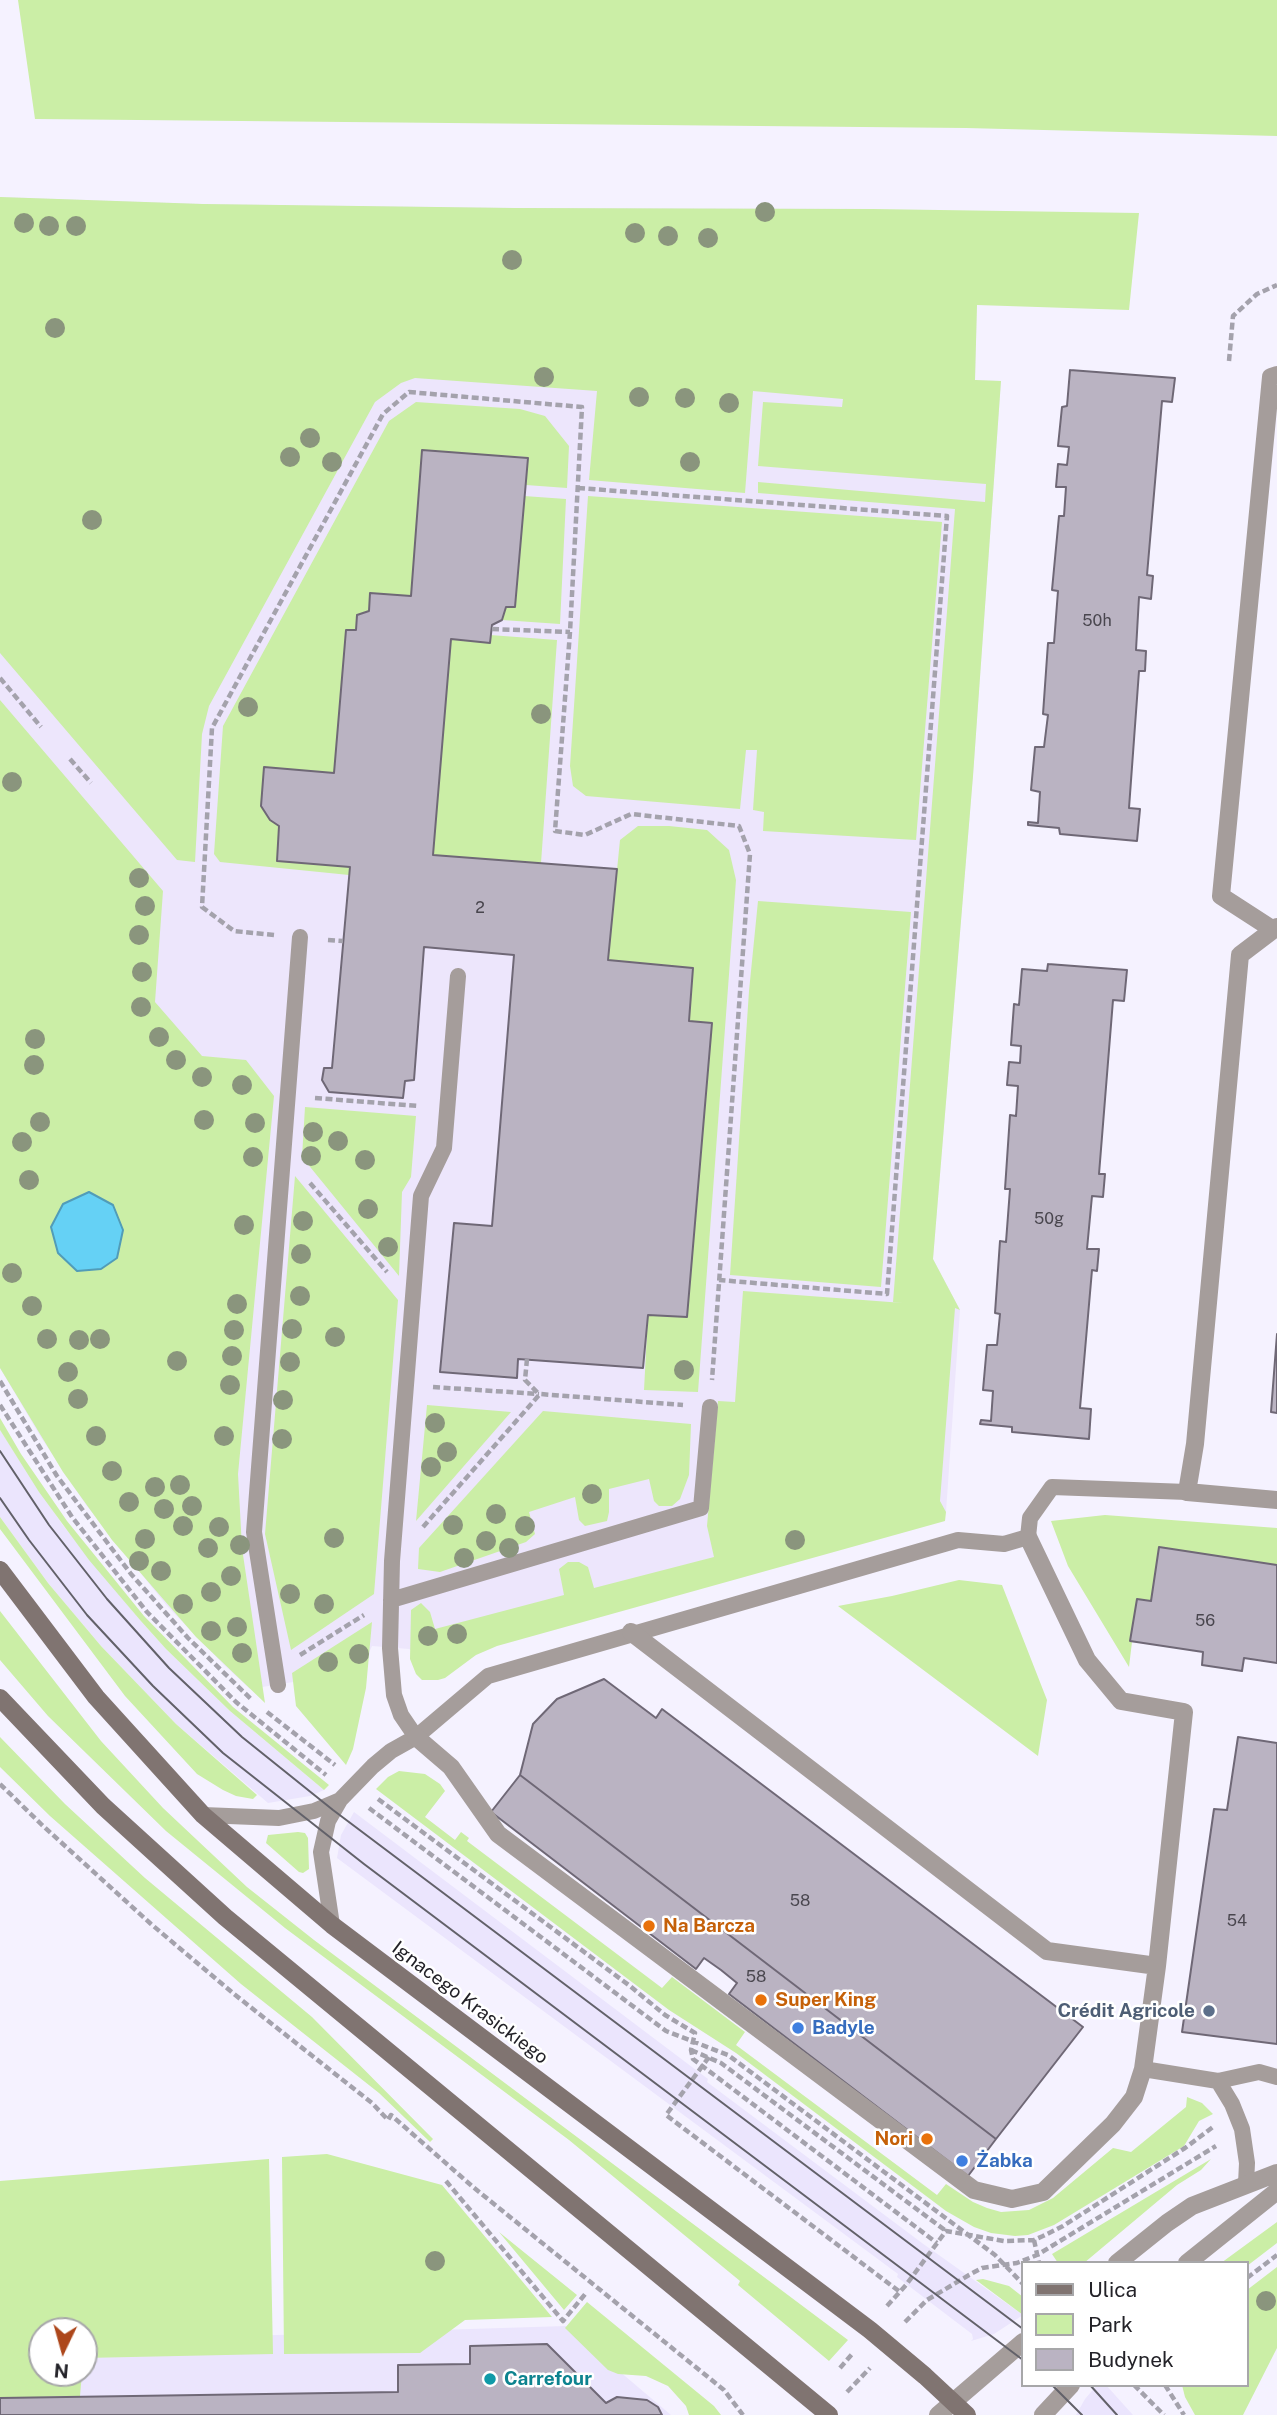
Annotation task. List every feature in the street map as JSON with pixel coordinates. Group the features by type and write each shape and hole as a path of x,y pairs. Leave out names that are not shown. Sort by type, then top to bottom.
{"main road":[{"name":"Ignacego Krasickiego","path":"0,1570 96,1697 203,1815 332,1925 870,2330 967,2415"},
{"path":"0,1698 103,1806 225,1917 829,2415"}],"street":[{"path":"1277,375 1271,377 1221,896 1275,928 1240,955 1195,1444 1186,1492 1277,1500"},
{"path":"416,1737 451,1767 498,1834 974,2190 1012,2199 1043,2192 1125,2110 1134,2097 1143,2069 1157,1966 1184,1712 1121,1702 1087,1660 1028,1537"},
{"path":"631,1632 1047,1951 1157,1966"},
{"path":"1119,2261 1167,2222 1192,2206 1277,2173"},
{"path":"1190,2261 1277,2191"},
{"path":"938,2415 1021,2344"},
{"path":"1043,2415 1069,2387"}],"lane":[{"path":"277,1677 254,1532 300,937"},
{"path":"416,1737 401,1715 394,1695 390,1648 392,1561 421,1196 443,1148 458,976"},
{"path":"391,1600 701,1507 710,1407"},
{"path":"332,1925 321,1852 328,1821 340,1800 373,1766 416,1737 488,1675 958,1540 1004,1544 1028,1537 1030,1518 1052,1487 1186,1492"},
{"path":"203,1815 279,1818 314,1811 340,1800"},
{"path":"1143,2069 1218,2081 1259,2072 1277,2077"},
{"path":"1218,2081 1232,2105 1242,2133 1247,2163 1246,2184"}],"path":[{"path":"1229,361 1233,317 1257,294 1277,285"},
{"path":"202,907 212,728 383,414 409,391 582,407 570,632 555,831 585,835 631,814 738,826 750,854 710,1407 407,1385"},
{"path":"578,488 947,516 887,1294 719,1280"},
{"path":"492,629 570,632"},
{"path":"0,678 41,727"},
{"path":"70,759 91,783"},
{"path":"287,1096 447,1109"},
{"path":"283,1152 413,1302"},
{"path":"527,1359 525,1380 540,1394"},
{"path":"0,1381 57,1476 131,1574 188,1638 254,1701"},
{"path":"392,1561 540,1394"},
{"path":"0,1405 72,1517 147,1612 236,1702 334,1781"},
{"path":"277,1677 372,1609"},
{"path":"263,1709 342,1771"},
{"path":"0,1784 161,1933 372,2103 388,2120 391,2115 473,2187 724,2390 743,2415"},
{"path":"372,1794 665,2015 695,2033 691,2050 693,2059 937,2243"},
{"path":"363,1804 666,2031 728,2055 1005,2264 1021,2282"},
{"path":"691,2050 721,2063 946,2231"},
{"path":"709,2057 666,2115 900,2291"},
{"path":"1022,2261 1037,2255 1216,2146 1242,2133"},
{"path":"446,2181 563,2321 586,2293"},
{"path":"1034,2240 1038,2261"},
{"path":"1249,2276 1277,2255"},
{"path":"904,2323 927,2300 982,2268 1021,2261"},
{"path":"839,2368 859,2347"},
{"path":"856,2382 876,2361"},
{"path":"1136,2387 1164,2415"},
{"path":"1166,2387 1184,2415"}],"shaded area":[{"path":"0,197 203,204 873,209 977,304 975,380 1001,381 973,776 933,1259 960,1310 946,1512 422,1657 409,1649 372,1646 361,1671 250,1689 167,1606 86,1505 40,1436 0,1368"},
{"path":"0,1430 62,1524 166,1649 230,1711 324,1790 310,1796 268,1803 176,1724 101,1646 48,1583 0,1517"},
{"path":"354,1812 708,2079 707,2082 1021,2314 1021,2316 994,2334 971,2341 972,2334 897,2277 898,2274 337,1858 341,1835"},
{"path":"566,2326 671,2415 0,2415 0,2344 28,2363 28,2387 98,2387 98,2341"},
{"path":"1095,2387 1108,2387 1133,2415 1076,2415"}],"green space":[{"path":"18,0 1277,0 1277,136 966,128 35,119"},
{"path":"0,197 203,204 1139,213 1129,310 977,305 975,380 1001,381 973,776 933,1259 960,1310 955,1308 940,1501 946,1512 945,1521 497,1646 476,1655 445,1678 438,1680 422,1680 416,1674 410,1659 411,1610 421,1603 430,1612 435,1629 564,1595 559,1569 568,1562 579,1562 588,1567 594,1588 714,1557 707,1526 718,1401 735,1402 743,1291 903,1303 893,1302 955,509 758,493 758,482 985,502 986,484 758,466 763,402 842,407 843,399 753,391 745,493 589,480 597,391 415,378 401,383 375,402 209,706 202,734 195,862 177,860 0,653"},
{"path":"416,402 520,409 545,416 569,446 567,488 526,485 527,457 422,451 411,596 371,593 369,611 357,615 356,630 346,630 334,773 264,767 261,806 270,820 279,826 277,861 350,867 349,875 220,862 214,854 223,726 389,421"},
{"path":"524,496 566,499 560,624 502,620"},
{"path":"588,496 942,522 916,840 763,831 764,812 753,810 757,750 746,750 740,809 586,796 573,786 570,766"},
{"path":"490,635 557,640 541,863 433,855 451,639 489,643"},
{"path":"0,700 163,891 155,1002 202,1056 246,1060 274,1096 238,1474 242,1548 265,1703 196,1637 112,1540 63,1472 0,1368"},
{"path":"638,826 707,830 729,850 736,880 698,1392 644,1390 648,1315 687,1317 711,1023 689,1021 693,968 608,960 620,840"},
{"path":"758,901 911,912 881,1287 730,1275 749,991"},
{"path":"305,1107 416,1116 411,1177 402,1192 399,1276 302,1157"},
{"path":"295,1176 398,1300 374,1594 291,1650 265,1534"},
{"path":"427,1405 511,1412 416,1521"},
{"path":"543,1411 691,1424 689,1475 680,1499 672,1506 659,1506 654,1501 649,1479 609,1489 607,1521 585,1526 579,1520 575,1497 529,1512 535,1534 526,1542 440,1572 418,1569 419,1548"},
{"path":"0,1418 67,1521 144,1616 233,1707 329,1785 324,1790 230,1711 140,1620 89,1560 39,1492 0,1430"},
{"path":"1105,1515 1277,1528 1277,1565 1159,1547 1151,1601 1137,1600 1129,1667 1068,1566 1051,1521"},
{"path":"0,1517 48,1583 101,1646 176,1724 257,1795 253,1799 236,1796 197,1774 125,1696 0,1529"},
{"path":"959,1580 1002,1585 1047,1700 1038,1756 838,1606"},
{"path":"0,1611 101,1741 163,1808 247,1887 848,2340 829,2361 738,2285 740,2281 569,2140 285,1928 166,1831 48,1716 0,1660"},
{"path":"372,1622 366,1688 353,1749 346,1765 296,1706 292,1673"},
{"path":"0,1737 65,1804 145,1878 312,2017 433,2139 430,2142 379,2093 241,1984 50,1816 0,1767"},
{"path":"399,1771 425,1774 445,1791 425,1817 455,1840 461,1832 469,1838 467,1841 662,1988 672,1977 745,2032 736,2045 937,2195 946,2184 987,2208 1001,2212 1029,2210 1053,2198 1113,2148 1131,2152 1186,2107 1187,2097 1202,2103 1213,2114 1199,2121 1184,2146 1054,2225 1028,2235 1015,2236 991,2233 974,2227 946,2211 736,2053 669,2010 376,1789"},
{"path":"305,1833 308,1838 309,1869 303,1873 266,1843 268,1835"},
{"path":"327,2154 442,2185 552,2317 465,2320 420,2353 284,2354 282,2157"},
{"path":"269,2159 273,2354 98,2358 98,2317 28,2317 28,2387 81,2387 80,2396 0,2398 0,2181"},
{"path":"1211,2159 1201,2170 1177,2185 1086,2261 1057,2261 1052,2254"},
{"path":"1277,2222 1277,2243 1249,2264 1249,2261 1224,2261"},
{"path":"499,2232 577,2295 564,2310"},
{"path":"1277,2267 1277,2348 1243,2415 1195,2415 1182,2387 1249,2387 1249,2288"},
{"path":"983,2279 1009,2286 1021,2295 1021,2314 976,2280"},
{"path":"587,2302 714,2406 721,2415 689,2415 686,2406 668,2386 646,2376 618,2374 608,2370 565,2328"}],"water":[{"path":"89,1192 113,1205 123,1230 117,1258 101,1269 77,1271 58,1253 51,1227 63,1204"}],"building":[{"path":"1070,370 1175,378 1172,402 1162,401 1147,575 1153,576 1151,599 1139,597 1136,650 1146,651 1145,671 1139,671 1129,808 1140,809 1137,841 1060,834 1059,828 1028,825 1028,822 1038,823 1040,792 1031,790 1035,747 1044,747 1048,715 1043,714 1048,643 1054,643 1058,591 1052,590 1059,516 1064,516 1066,487 1056,487 1058,464 1067,465 1069,447 1058,446 1062,407 1067,406"},
{"path":"422,450 528,458 515,607 506,607 502,620 492,625 490,643 451,639 433,855 617,869 608,960 693,968 689,1021 712,1023 687,1317 648,1315 643,1368 518,1359 517,1378 440,1372 454,1223 492,1226 514,955 424,947 414,1080 405,1081 403,1098 329,1092 322,1080 324,1068 332,1068 350,867 277,861 279,826 270,820 261,806 264,767 334,773 346,630 356,630 357,615 369,611 370,593 411,596"},
{"path":"1048,964 1127,970 1124,1001 1113,1000 1099,1174 1105,1174 1103,1197 1092,1196 1087,1249 1099,1249 1097,1271 1092,1270 1080,1408 1091,1409 1089,1439 1012,1432 1012,1427 980,1424 981,1420 991,1421 993,1391 983,1390 987,1345 997,1345 1000,1314 995,1313 1000,1241 1006,1242 1010,1189 1005,1189 1010,1115 1016,1116 1018,1086 1007,1085 1009,1062 1020,1063 1021,1046 1011,1045 1014,1004 1019,1005 1022,969 1047,971"},
{"path":"1277,1334 1277,1413 1271,1412"},
{"path":"1159,1547 1277,1565 1277,1663 1244,1658 1242,1671 1202,1665 1203,1652 1130,1641 1137,1599 1151,1601"},
{"path":"604,1679 656,1718 662,1709 1083,2027 996,2139 520,1775 533,1724 557,1699"},
{"path":"1238,1737 1277,1743 1277,2044 1182,2032 1214,1809 1227,1810"},
{"path":"520,1775 996,2139 968,2176 729,1994 737,1983 721,1970 704,1958 696,1969 491,1812"},
{"name":"Carrefour","path":"547,2344 606,2403 617,2397 647,2400 658,2407 662,2415 0,2415 0,2398 398,2392 398,2365 470,2364 470,2346"}],"tram line":[{"path":"0,1451 49,1525 107,1599 169,1668 242,1737 333,1810 1021,2327"},
{"path":"0,1498 87,1615 153,1686 223,1753 364,1864 1021,2358"},
{"path":"1054,2387 1082,2415"},
{"path":"1092,2387 1117,2415"}],"place":[{"name":"Na Barcza","path":"649,1926"},
{"name":"Super King","path":"761,2000"},
{"name":"Crédit Agricole","path":"1209,2011"},
{"name":"Badyle","path":"798,2028"},
{"name":"Nori","path":"927,2139"},
{"name":"Żabka","path":"962,2161"},
{"name":"Carrefour","path":"490,2379"}]}
